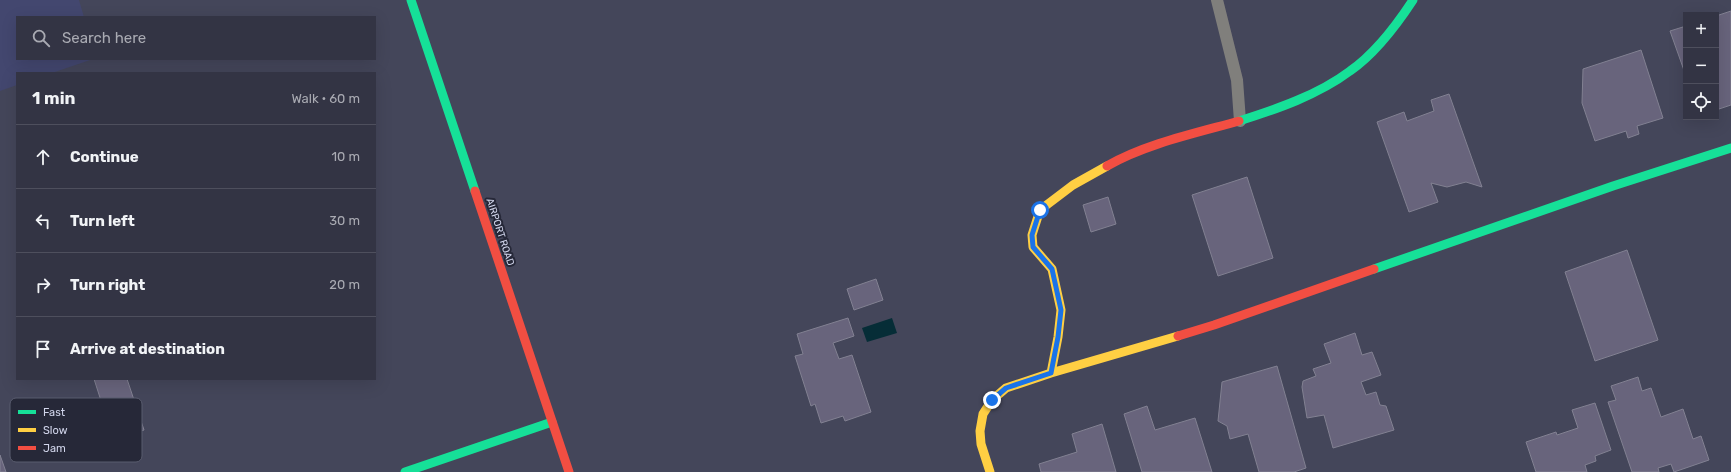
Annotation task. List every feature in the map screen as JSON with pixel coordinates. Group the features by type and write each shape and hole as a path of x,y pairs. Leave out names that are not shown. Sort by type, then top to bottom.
{"street":[{"name":"AIRPORT ROAD","path":"411,0 569,472"},
{"path":"1217,0 1236,80 1240,121"},
{"path":"1051,373 1058,337 1061,310 1052,269 1033,247 1032,235 1040,210 1073,185 1121,158 1186,136 1240,121 1314,93 1351,71 1378,46 1414,0"},
{"path":"990,472 981,444 980,431 983,414 992,400 1006,388 1051,373 1214,325 1613,186 1731,148"},
{"path":"405,472 552,422"}],"shaded area":[{"path":"0,0 79,0 84,16 16,16 16,60 90,60 55,72 16,72 16,85 0,91"},
{"path":"892,318 897,333 867,342 862,328"}],"building":[{"path":"1731,11 1731,105 1719,109 1719,48 1719,15"},
{"path":"1683,27 1683,68 1670,31"},
{"path":"1641,50 1663,118 1637,126 1639,134 1628,138 1626,131 1595,141 1582,103 1583,69"},
{"path":"1449,94 1482,187 1466,182 1447,187 1431,183 1438,202 1409,212 1377,122 1404,112 1407,121 1434,111 1431,100"},
{"path":"1247,177 1273,258 1218,276 1192,195"},
{"path":"1108,197 1116,224 1091,232 1083,205"},
{"path":"1627,250 1658,340 1595,361 1565,272"},
{"path":"876,279 883,300 854,310 847,289"},
{"path":"848,318 854,336 833,343 839,359 852,355 871,412 845,421 843,416 821,423 815,404 811,406 795,356 803,354 797,334"},
{"path":"1355,333 1362,355 1372,352 1381,375 1361,382 1366,395 1376,392 1380,405 1386,406 1394,430 1333,448 1324,415 1307,418 1302,387 1303,381 1316,376 1313,369 1331,363 1324,344"},
{"path":"1277,366 1306,468 1294,472 1259,472 1248,434 1230,439 1227,426 1218,421 1222,382"},
{"path":"1638,377 1642,391 1651,388 1661,417 1683,409 1693,439 1701,436 1709,460 1674,472 1671,464 1658,468 1659,472 1632,472 1608,402 1616,400 1611,386"},
{"path":"94,380 127,380 133,398 100,398"},
{"path":"1595,403 1611,450 1595,456 1596,461 1585,465 1587,472 1536,472 1526,442 1556,432 1557,435 1578,428 1572,410"},
{"path":"1147,406 1155,430 1195,418 1212,472 1142,472 1124,414"},
{"path":"1102,424 1116,472 1041,472 1039,464 1077,452 1072,434"},
{"path":"0,455 6,472 0,472"}],"traffic: fast":[{"path":"411,0 475,191"},
{"path":"1239,121 1268,112 1297,100 1338,80 1359,64 1377,47 1400,20 1413,0"},
{"path":"1374,269 1613,186 1731,148"},
{"path":"405,472 552,422"}],"traffic: slow":[{"path":"1051,373 1058,337 1061,310 1052,269 1033,247 1032,235 1040,210 1073,185 1107,166"},
{"path":"990,472 981,444 980,431 983,414 992,400 1006,388 1051,373 1178,336"}],"traffic: jam":[{"path":"1107,166 1154,145 1239,121"},
{"path":"475,191 569,472"},
{"path":"1178,336 1214,325 1374,269"}],"route":[{"path":"992,400 1006,388 1051,373 1058,337 1061,310 1052,269 1033,247 1032,235 1040,210"}]}
